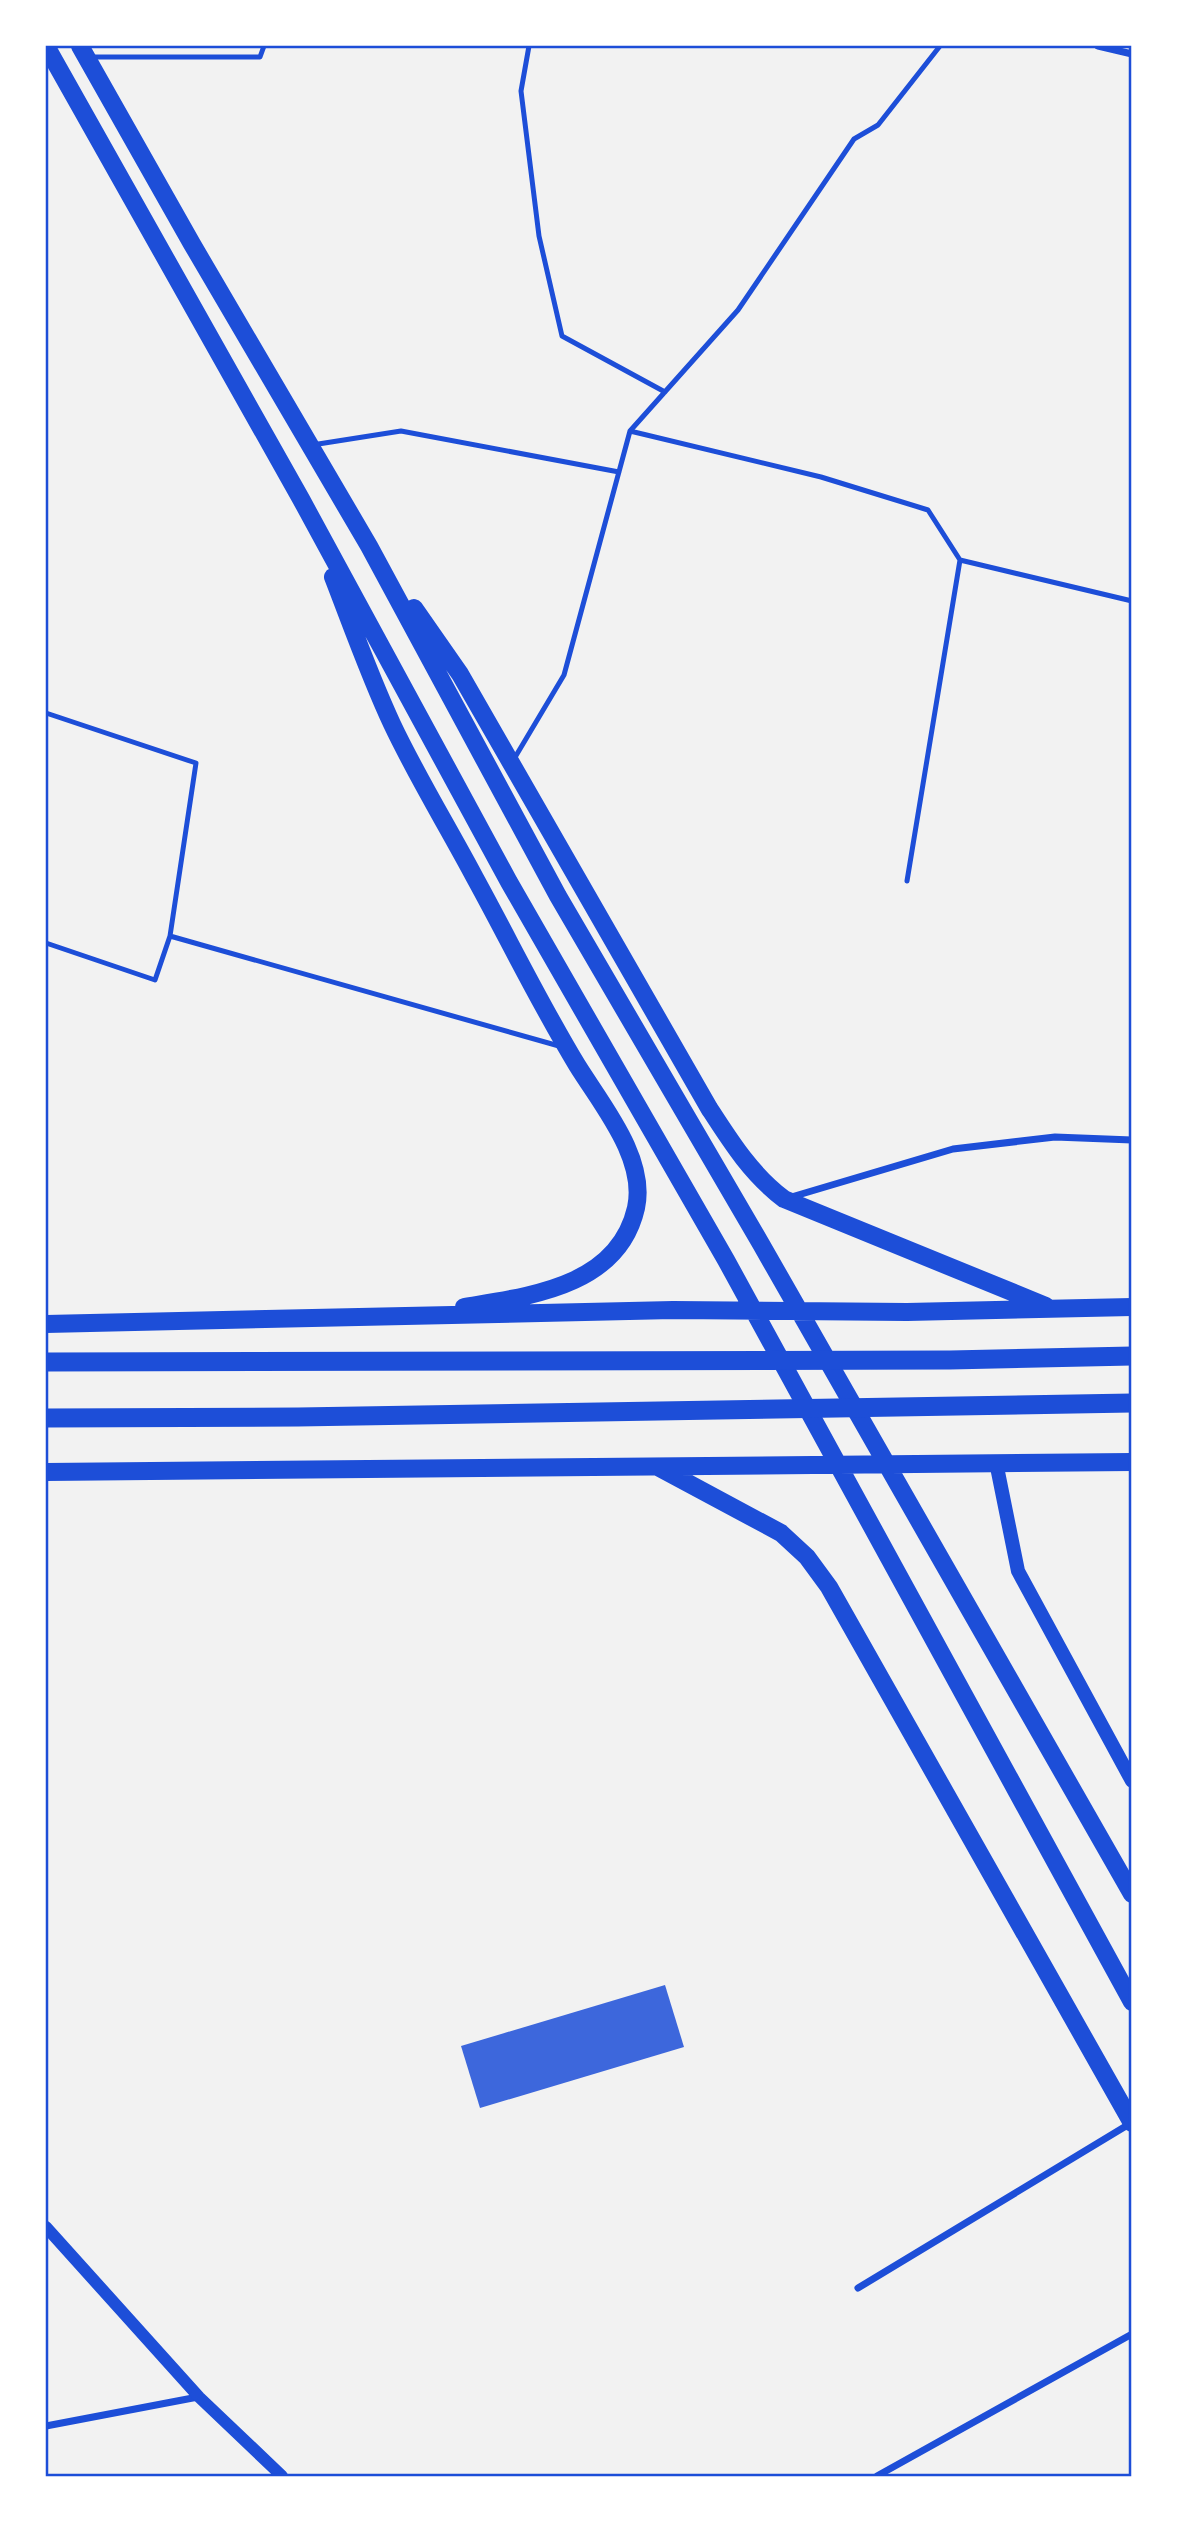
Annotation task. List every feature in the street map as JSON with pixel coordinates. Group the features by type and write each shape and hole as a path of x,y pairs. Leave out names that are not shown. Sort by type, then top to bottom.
{"highway":[{"path":"46,1362 950,1360 1132,1356"},
{"path":"46,1418 312,1417 1132,1403"}],"main road":[{"path":"46,46 116,177 301,499 509,882 726,1260 1132,2002"},
{"path":"83,51 192,244 369,546 558,896 761,1244 1132,1894"},
{"path":"301,499 392,724 567,1048 631,1158 637,1185 636,1209 621,1240 598,1267 569,1285 522,1297 399,1318"},
{"path":"369,546 460,674 709,1108 746,1165 762,1183 784,1199 1053,1309"},
{"path":"46,1324 673,1310 906,1312 1132,1307"},
{"path":"46,1472 655,1465 766,1467 977,1461 1132,1462"},
{"path":"996,1462 1018,1571 1132,1781"},
{"path":"655,1465 781,1533 807,1557 829,1587 1131,2122"}],"street":[{"path":"1098,46 1132,54"},
{"path":"784,1199 953,1149 1055,1137 1132,1140"},
{"path":"858,2288 1131,2122"},
{"path":"46,2227 199,2397 282,2476"},
{"path":"877,2476 1132,2334"},
{"path":"46,2426 199,2397"}],"lane":[{"path":"83,51 260,57 264,46"},
{"path":"529,46 521,92 539,236 562,336 664,392"},
{"path":"512,763 564,676 630,431 738,310 854,139 878,125 940,46"},
{"path":"311,445 401,431 619,472"},
{"path":"630,431 821,477 928,510 960,561 907,881"},
{"path":"960,561 1132,601"},
{"path":"46,713 196,763 170,936 155,980 46,943"},
{"path":"170,936 567,1048"}],"building":[{"path":"665,1985 684,2047 480,2108 461,2046"}]}
